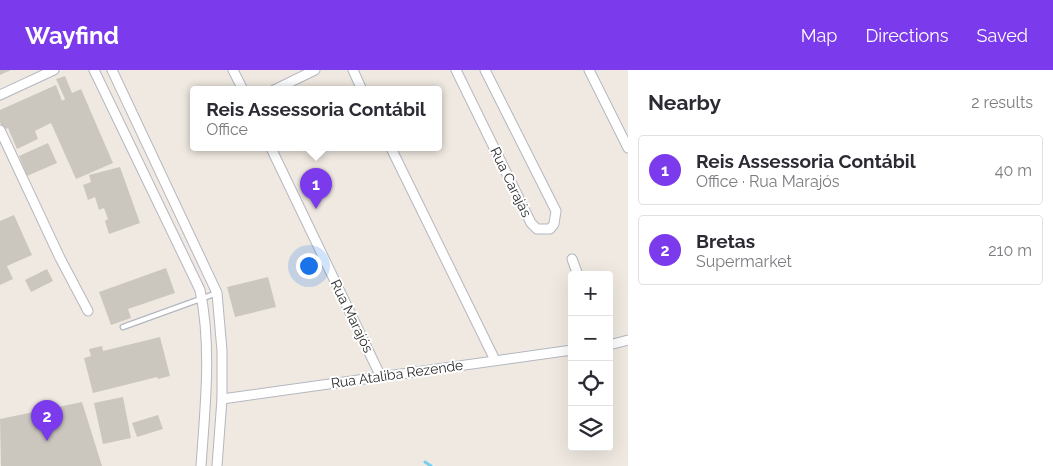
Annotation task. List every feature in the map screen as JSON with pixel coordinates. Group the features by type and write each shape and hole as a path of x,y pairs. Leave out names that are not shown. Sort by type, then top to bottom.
{"street":[{"path":"0,95 54,70"},
{"path":"94,70 132,144 198,282 202,298 206,394 201,466"},
{"path":"112,70 217,293 222,351 222,399 217,466"},
{"path":"233,70 241,86"},
{"path":"282,86 314,70"},
{"path":"352,70 360,86"},
{"name":"Rua Carajás","path":"456,70 531,223 537,229 550,228 554,224 556,211 484,70"},
{"path":"589,70 628,148"},
{"path":"0,130 60,258 88,311"},
{"path":"132,144 142,135"},
{"name":"Rua Marajós","path":"272,151 381,377"},
{"path":"392,151 494,360"},
{"path":"572,259 576,271"},
{"path":"613,344 628,340"},
{"name":"Rua Ataliba Rezende","path":"222,399 568,351"}],"lane":[{"path":"122,327 217,293"}],"building":[{"path":"0,70 11,70 0,75"},
{"path":"65,76 72,93 81,89 113,163 76,179 51,123 35,131 38,139 17,149 8,128 3,130 0,122 0,110 56,85 62,101 65,99 56,79"},
{"path":"48,143 57,163 27,176 19,156"},
{"path":"120,167 140,223 109,234 105,221 108,219 104,208 99,210 95,197 88,200 83,185 91,182 89,175"},
{"path":"14,215 32,255 7,266 13,279 0,285 0,221"},
{"path":"166,268 175,293 128,309 131,318 111,325 99,292"},
{"path":"47,269 53,281 31,292 25,280"},
{"path":"268,277 276,307 235,317 227,287"},
{"path":"160,337 170,376 158,379 157,377 93,393 84,358 91,356 89,349 102,346 103,351"},
{"path":"123,397 131,438 103,444 94,403"},
{"path":"82,402 102,466 1,466 0,419"},
{"path":"158,415 163,429 137,437 132,423"}],"waterway":[{"path":"425,462 431,466"}],"place":[{"name":"Reis Assessoria Contábil","path":"316,209"},
{"name":"Bretas","path":"47,441"}]}
